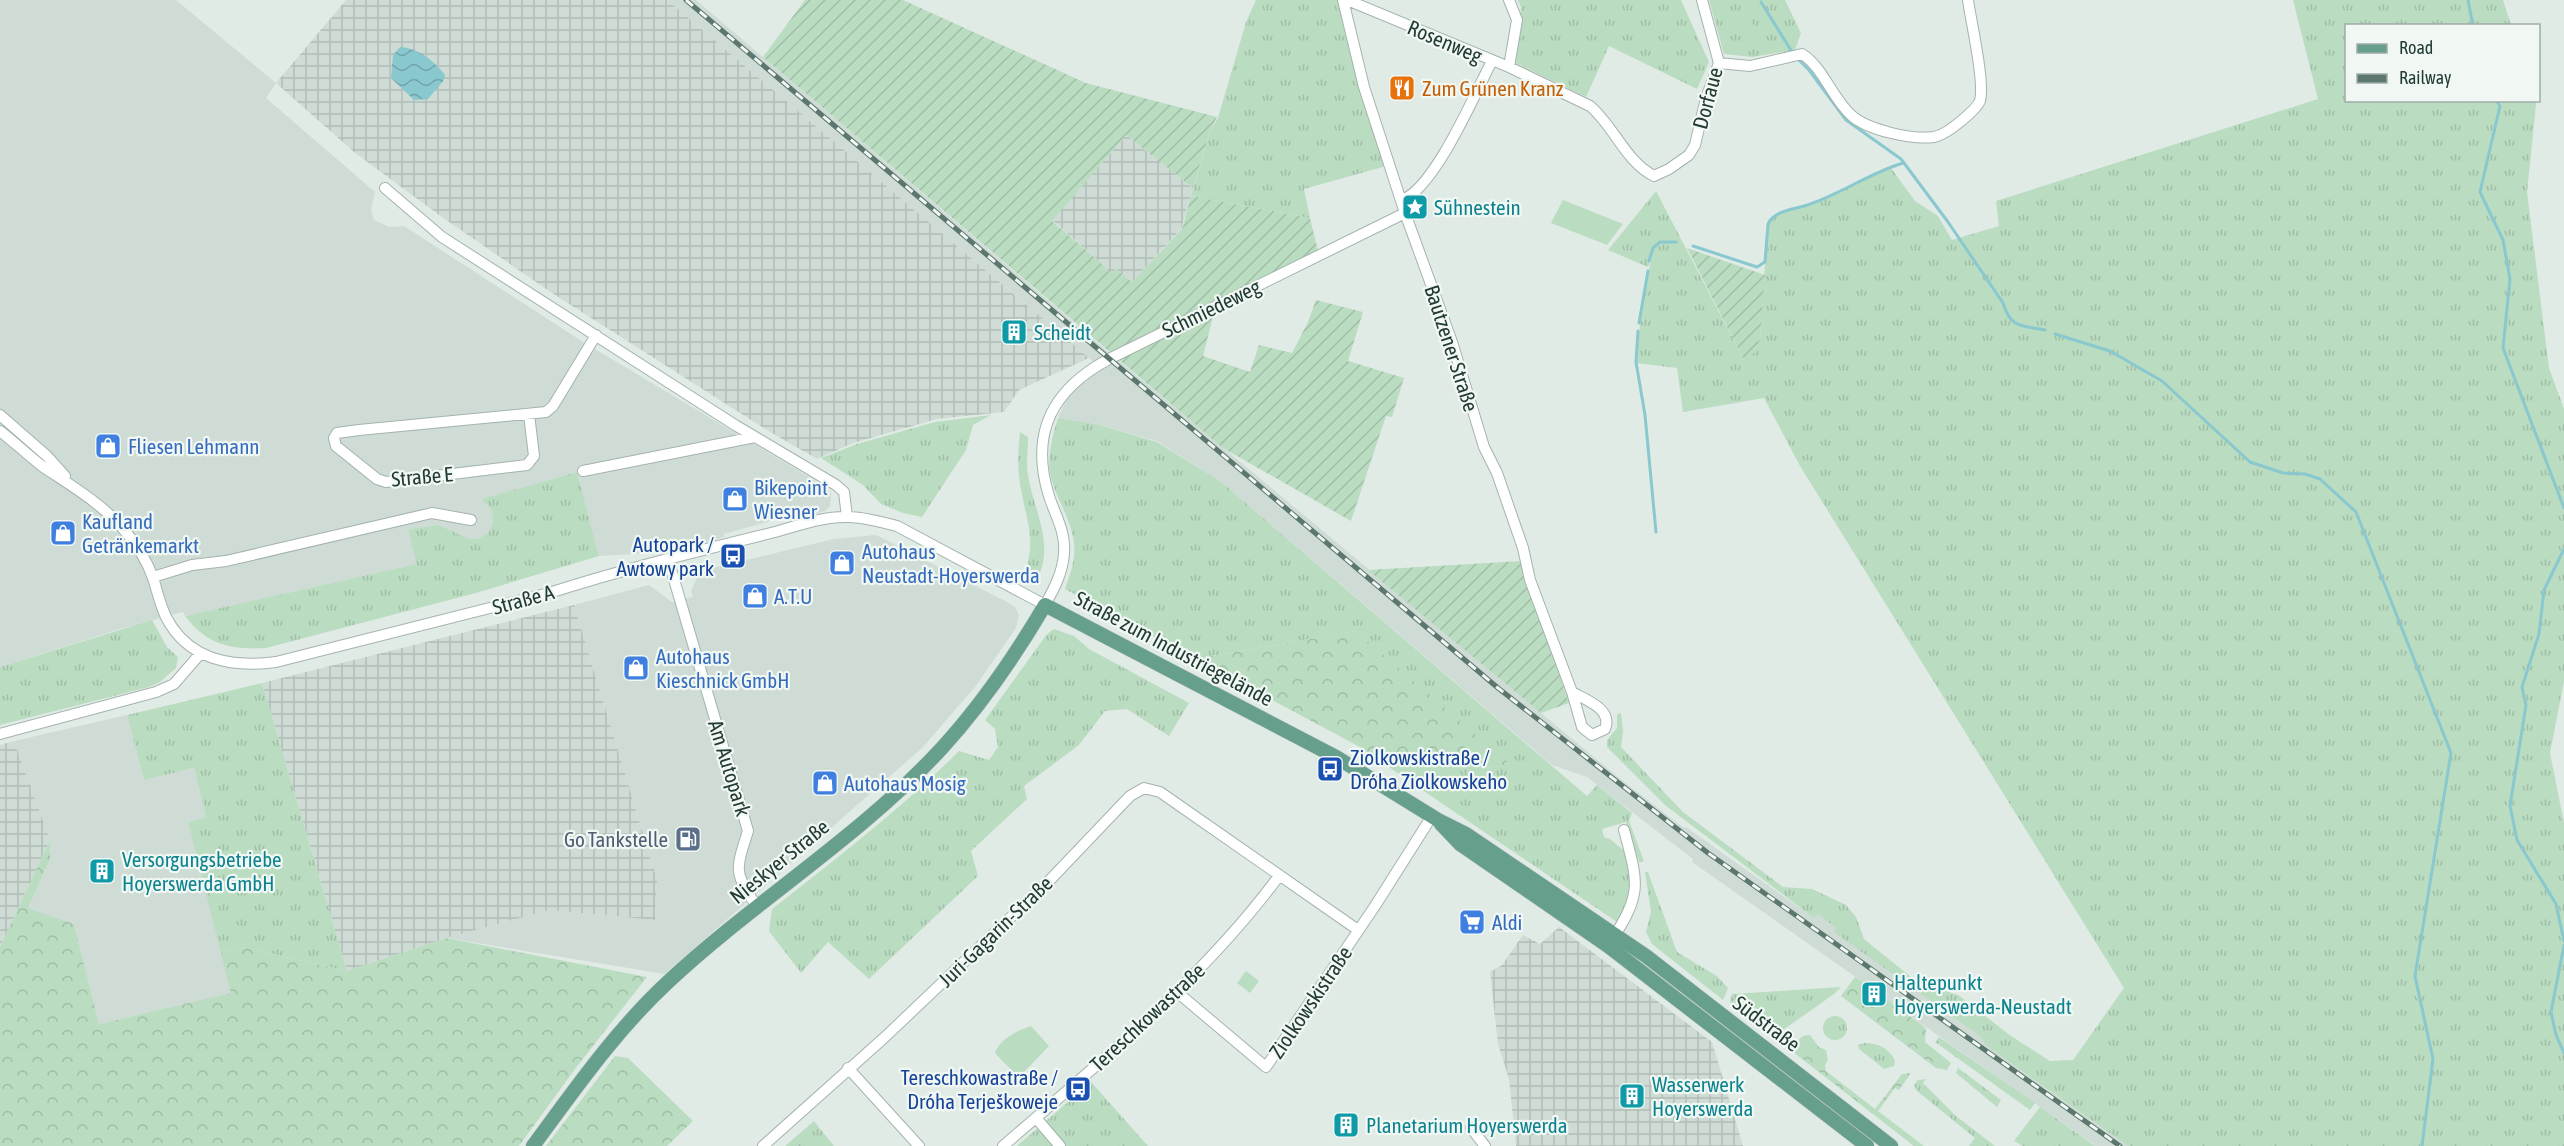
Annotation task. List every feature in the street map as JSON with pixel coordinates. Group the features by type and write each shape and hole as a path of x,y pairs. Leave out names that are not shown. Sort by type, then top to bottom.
{"main road":[{"name":"Straße zum Industriegelände","path":"1045,604 1336,758 1435,818 1460,844 1611,941"},
{"name":"Nieskyer Straße","path":"533,1146 585,1075 633,1016 669,981 756,906 875,811 941,749 996,682 1045,604"},
{"name":"Südstraße","path":"1611,941 1867,1146"},
{"name":"Südstraße","path":"1611,941 1766,1047 1891,1146"}],"street":[{"name":"Bautzener Straße","path":"1343,0 1364,87 1405,213 1431,279 1484,447 1497,473 1523,548 1530,580 1572,692"},
{"name":"Rosenweg","path":"1347,0 1509,67 1590,106 1600,115 1626,152 1654,176"},
{"name":"Rosenweg","path":"1509,0 1517,20 1509,67"},
{"name":"Dorfaue","path":"1654,176 1669,170 1689,155 1695,145 1706,98 1719,63 1702,0"},
{"path":"1719,63 1750,66 1802,54 1809,58 1833,94 1857,120 1894,134 1917,138 1936,137 1952,129 1967,117 1980,101 1980,80 1968,0"},
{"path":"1402,200 1411,197 1430,176 1492,61"},
{"path":"385,188 442,237 755,437 836,485 844,492 848,517"},
{"name":"Schmiedeweg","path":"1045,432 1050,415 1064,391 1097,365 1405,213"},
{"name":"Straße E","path":"529,414 534,456 527,465 386,482 377,479 336,446 334,438 337,434 359,430 546,412 553,406 596,335"},
{"path":"0,416 47,456 77,489 123,529 139,549 153,577 166,617 182,639 200,654 174,684 156,692 0,734"},
{"path":"0,430 40,464 77,489"},
{"name":"Straße zum Industriegelände","path":"1045,432 1045,481 1051,503 1061,525 1064,551 1062,568 1045,604"},
{"path":"583,471 755,437"},
{"name":"Straße E","path":"153,577 192,565 226,561 432,513 471,520"},
{"name":"Straße A","path":"200,654 225,663 250,666 276,662 549,593 593,578 820,520 848,517 878,520 897,526 1045,604"},
{"name":"Am Autopark","path":"668,559 748,831 741,854 739,876 744,889 756,906"},
{"name":"Ziolkowskistraße","path":"1138,790 1150,788 1160,792 1358,930"},
{"name":"Juri-Gagarin-Straße","path":"763,1146 885,1037 1032,897 1138,790"},
{"name":"Ziolkowskistraße","path":"1177,992 1266,1067 1435,818"},
{"path":"1611,941 1634,902 1636,886 1636,873 1624,830"},
{"name":"Tereschkowastraße","path":"1003,1146 1177,992 1230,937 1279,876"},
{"path":"848,1068 920,1146"},
{"path":"1036,1118 1060,1146"},
{"path":"1471,1128 1485,1146"}],"shaded area":[{"path":"0,0 176,0 276,83 266,98 375,192 371,210 374,220 389,227 404,226 580,340 814,480 831,493 830,506 825,511 815,514 788,521 787,517 770,521 724,534 724,537 668,552 599,556 577,472 483,499 492,510 493,524 488,533 478,539 469,539 439,525 408,529 418,564 185,616 183,612 120,629 0,667"},
{"path":"346,0 667,0 1089,358 1019,390 1004,412 937,419 853,443 817,459 765,429 552,293 439,215 354,152 276,83"},
{"path":"667,0 696,0 1112,355 1619,778 1684,828 1686,827 1814,918 1818,914 1837,928 1835,932 1981,1037 1985,1045 2128,1146 2096,1146 1886,999 1883,1003 1865,991 1867,985 1692,862 1693,859 1587,777 1552,765 1220,481 1157,441 1096,424 1058,418 1068,396 1101,368"},
{"path":"1126,135 1193,188 1181,229 1132,282 1116,269 1110,273 1052,220"},
{"path":"876,535 1007,602 1015,607 1019,615 1016,628 975,687 922,748 665,974 446,938 550,910 655,920 657,880 574,605 649,585 672,602 693,597 691,591 700,571 834,539"},
{"path":"574,605 657,880 655,920 550,910 446,938 347,971 262,683"},
{"path":"127,715 144,780 194,768 206,817 188,822 232,993 99,1024 74,924 28,908 50,859 50,840 14,741"},
{"path":"14,741 50,840 0,947 0,745"},
{"path":"1559,927 1712,1042 1743,1146 1516,1146 1509,1079 1498,1044 1490,972 1502,965 1523,935 1540,944"}],"green space":[{"path":"805,0 903,0 1086,83 1217,117 1210,131 1193,188 1126,135 1052,221 1110,273 1116,269 1132,282 1182,229 1191,196 1310,218 1319,255 1216,305 1203,356 1250,372 1259,345 1292,353 1316,300 1363,312 1348,361 1404,378 1392,417 1386,416 1351,521 1223,448 763,57"},
{"path":"1256,0 1342,0 1390,165 1304,189 1310,218 1191,196 1210,131 1218,118 1246,22"},
{"path":"1518,0 1681,0 1709,62 1697,89 1609,46 1586,97 1516,63 1521,7"},
{"path":"1709,0 1785,0 1801,33 1795,50 1752,57 1724,54"},
{"path":"2293,0 2503,0 2511,24 2345,24 2345,102 2535,102 2527,192 2549,368 2564,409 2564,681 2550,753 2564,823 2564,1146 2128,1146 1985,1045 1981,1037 1834,932 1836,928 1818,914 1814,918 1665,805 1607,747 1607,740 1617,728 1617,714 1621,713 1623,732 1621,747 1683,812 1783,887 1812,889 1846,905 1856,917 1864,939 1917,982 1958,995 2011,1036 2050,1061 2073,1060 2124,988 1800,466 1764,398 1683,412 1677,368 1636,363 1652,253 1648,267 1608,250 1656,191 1745,362 1760,338 1768,223 1778,213 1808,205 1891,168 1915,201 1938,216 1952,240 1999,226 1996,201 2318,99"},
{"path":"1750,20 1759,32 1745,42 1737,30"},
{"path":"1563,200 1623,224 1607,245 1551,223"},
{"path":"1687,248 1765,275 1760,338 1755,352 1745,362"},
{"path":"991,415 973,425 966,450 922,517 903,513 881,504 863,485 821,458 857,444 935,422"},
{"path":"1058,418 1096,424 1157,442 1220,481 1587,796 1597,785 1632,813 1629,821 1644,861 1639,862 1626,822 1602,829 1604,837 1610,839 1628,854 1632,888 1620,924 1428,794 1440,767 1510,766 1356,631 1195,659 1065,589 1074,556 1073,535 1049,466 1052,438"},
{"path":"1020,432 1028,437 1028,475 1043,537 1043,562 1039,575 1026,569 1030,538 1019,475"},
{"path":"577,472 599,556 476,593 266,648 242,648 221,644 202,634 185,616 417,564 408,529 439,525 469,539 478,539 488,533 493,524 492,510 482,499"},
{"path":"1521,561 1569,703 1541,713 1368,570"},
{"path":"152,620 167,647 178,657 176,668 160,682 149,687 0,725 0,667"},
{"path":"1054,629 1074,636 1089,649 1189,703 1169,736 1127,709 1105,711 1079,745 1024,786 1027,799 971,851 978,876 869,979 828,942 801,973 769,931 772,909 891,813 959,751 989,760 998,747 995,729 985,720 1047,634"},
{"path":"1356,631 1512,766 1440,767 1428,794 1360,747 1195,659"},
{"path":"262,683 347,971 242,947 221,953 188,822 206,817 194,768 144,780 127,715"},
{"path":"50,840 50,859 28,908 74,924 99,1024 231,993 221,953 242,947 347,971 446,938 647,977 575,1069 519,1146 0,1146 0,947"},
{"path":"1645,872 1648,872 1677,952 1717,976 1728,988 1723,1000 1652,944 1646,932 1651,912"},
{"path":"1246,971 1259,981 1250,993 1237,983"},
{"path":"1855,977 1867,985 1865,991 1882,1003 1886,999 1926,1029 1925,1042 1951,1063 1947,1070 1936,1068 1841,996"},
{"path":"1841,987 1783,1030 1765,1031 1730,1002 1732,994"},
{"path":"1835,1016 1844,1019 1847,1028 1844,1037 1835,1040 1826,1037 1823,1028 1826,1019"},
{"path":"1031,1026 1049,1046 1022,1074 1017,1076 995,1053 1005,1039"},
{"path":"1810,1035 1819,1047 1826,1050 1828,1060 1825,1065 1826,1071 1875,1109 1902,1074 1911,1073 1899,1090 1895,1088 1878,1111 1924,1146 1914,1146 1788,1048 1803,1036"},
{"path":"1939,1037 2035,1103 2030,1110 1935,1042"},
{"path":"1865,1043 1886,1049 1895,1060 1894,1066 1884,1069 1859,1049 1858,1045"},
{"path":"615,1056 628,1058 693,1121 667,1146 546,1146"},
{"path":"1958,1068 2001,1100 1997,1107 1956,1073"},
{"path":"1926,1079 1923,1083 1956,1116 1995,1146 1969,1146 1975,1138 1917,1091 1914,1085 1918,1080"},
{"path":"1091,1082 1148,1146 1017,1146"},
{"path":"2040,1107 2095,1146 2023,1146 2014,1141"},
{"path":"814,1121 834,1146 785,1146"}],"water":[{"path":"400,47 425,56 445,75 444,80 428,99 414,100 391,78 393,55"}],"waterway":[{"path":"2468,0 2473,24"},
{"path":"1761,2 1792,52"},
{"path":"1799,60 1846,120 1901,159 1948,222 2003,303 2013,322 2045,330"},
{"path":"2497,102 2500,106 2480,192 2503,240 2510,279 2503,348 2564,508"},
{"path":"1693,246 1757,267 1765,262 1768,224 1774,216 1817,202 1903,163"},
{"path":"1649,261 1653,248 1660,242 1676,242"},
{"path":"1639,323 1648,271"},
{"path":"1638,331 1636,362 1645,415 1656,532"},
{"path":"2055,334 2110,351 2162,381 2250,462 2283,473 2305,474 2320,479 2356,512 2451,753 2415,976 2433,1059 2422,1146"},
{"path":"2564,549 2544,590 2539,634 2522,687 2526,705 2510,806 2517,840 2556,904 2564,941"},
{"path":"2564,945 2551,1012 2556,1035 2564,1053"}],"railway":[{"path":"686,0 1498,688 1708,853 2120,1146"}],"place":[{"name":"Zum Grünen Kranz","path":"1402,88"},
{"name":"Sühnestein","path":"1415,207"},
{"name":"Scheidt","path":"1014,332"},
{"name":"Fliesen Lehmann","path":"108,446"},
{"name":"Bikepoint Wiesner","path":"735,499"},
{"name":"Kaufland Getränkemarkt","path":"63,533"},
{"name":"Autopark / Awtowy park","path":"733,556"},
{"name":"Autohaus Neustadt-Hoyerswerda","path":"842,563"},
{"name":"A.T.U","path":"755,596"},
{"name":"Autohaus Kieschnick GmbH","path":"636,668"},
{"name":"Ziolkowskistraße / Dróha Ziolkowskeho","path":"1330,769"},
{"name":"Autohaus Mosig","path":"825,783"},
{"name":"Go Tankstelle","path":"688,839"},
{"name":"Versorgungsbetriebe Hoyerswerda GmbH","path":"102,871"},
{"name":"Aldi","path":"1472,922"},
{"name":"Haltepunkt Hoyerswerda-Neustadt","path":"1874,994"},
{"name":"Tereschkowastraße / Dróha Terješkoweje","path":"1078,1089"},
{"name":"Wasserwerk Hoyerswerda","path":"1632,1096"},
{"name":"Planetarium Hoyerswerda","path":"1346,1125"}]}
